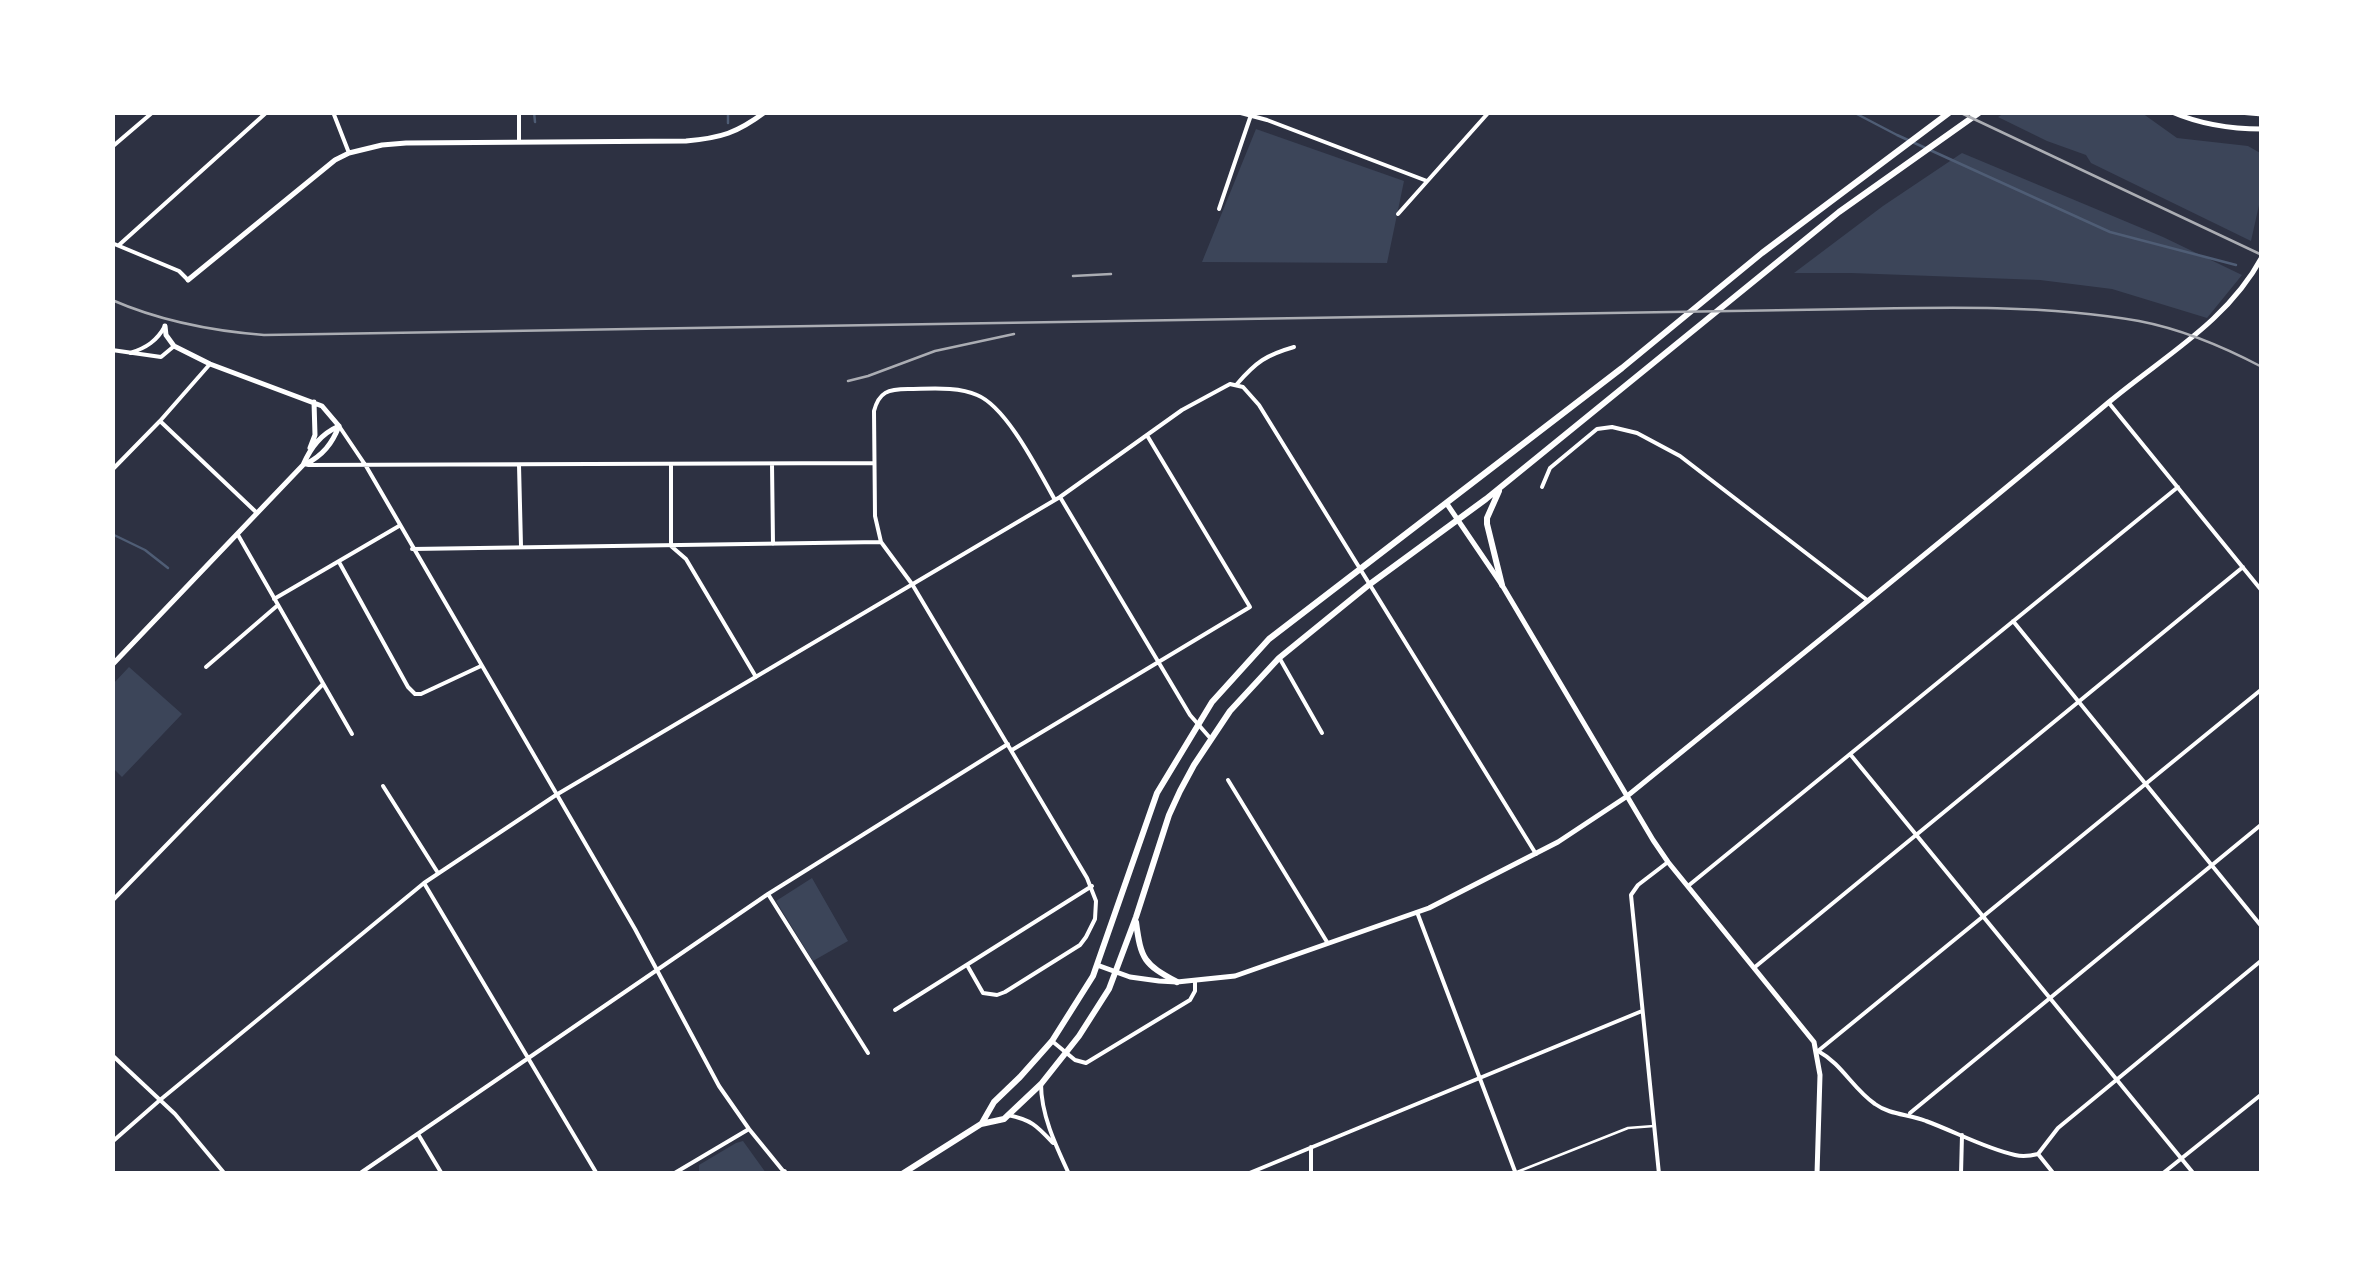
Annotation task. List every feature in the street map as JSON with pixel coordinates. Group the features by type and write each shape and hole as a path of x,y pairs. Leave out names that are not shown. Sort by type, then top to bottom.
{"main road":[{"path":"981,1124 994,1102 1052,1041 1087,986 1098,965 1157,794 1212,702 1269,639 1622,368 1762,253 1950,112"},
{"path":"902,1174 981,1124 1004,1119 1041,1084 1066,1053 1109,989 1169,816 1187,778 1230,711 1280,658 1839,212 1980,112"},
{"path":"1502,584 1488,536 1487,518 1505,482"},
{"path":"1136,917 1142,956 1177,982"}],"street":[{"path":"112,147 153,112"},
{"path":"267,112 116,244 179,271 188,280 320,170 348,153 406,142 711,139 734,134 765,112"},
{"path":"333,112 348,153"},
{"path":"519,112 519,142"},
{"path":"1237,112 1427,181"},
{"path":"1398,214 1489,112"},
{"path":"2172,112 2202,124 2262,129"},
{"path":"2239,112 2262,114"},
{"path":"1219,209 1251,114"},
{"path":"1098,965 1130,977 1177,982 1235,976 1429,908 1536,854 1602,815 2212,322 2240,291 2262,256"},
{"path":"165,326 174,346 210,364 314,402 339,426 482,665 719,1086 784,1173"},
{"path":"129,353 149,345 165,326"},
{"path":"112,350 161,358 174,346"},
{"path":"1237,384 1256,362 1294,347"},
{"path":"112,470 210,364"},
{"path":"112,1142 424,883 556,794 1057,499 1182,410 1224,386 1237,384 1259,405 1536,854"},
{"path":"967,965 984,993 1005,992 1080,944 1095,919 1096,900 1092,886 1010,747 912,584 881,542 876,516 874,411 883,392 965,391 980,395 996,408 1197,724 1211,739"},
{"path":"303,465 315,436 314,402"},
{"path":"2108,403 2262,591"},
{"path":"160,422 257,513"},
{"path":"309,451 326,432 339,426"},
{"path":"112,665 303,465 333,442 339,426"},
{"path":"1542,486 1550,468 1597,429 1612,427 1637,433 1680,456 1867,600"},
{"path":"359,1174 768,894 1250,607 1147,436"},
{"path":"670,464 671,546"},
{"path":"772,464 774,545"},
{"path":"303,465 874,464"},
{"path":"519,465 522,548"},
{"path":"1688,886 2178,487"},
{"path":"1447,504 1502,584 1668,862 1806,1030 1818,1052 1820,1075 1817,1174"},
{"path":"274,599 399,526"},
{"path":"238,535 352,734"},
{"path":"412,548 881,542"},
{"path":"671,546 686,558 756,677"},
{"path":"339,562 415,694 482,665"},
{"path":"1754,968 2243,568"},
{"path":"206,667 278,606"},
{"path":"2013,621 2262,926"},
{"path":"1280,658 1322,733"},
{"path":"112,900 323,684"},
{"path":"1818,1052 2262,689"},
{"path":"1850,754 2194,1174"},
{"path":"1228,780 1328,943"},
{"path":"383,786 438,874"},
{"path":"1908,1114 2262,824"},
{"path":"1659,1174 1631,896 1668,862"},
{"path":"424,883 596,1174"},
{"path":"895,1010 1092,886"},
{"path":"768,894 868,1053"},
{"path":"1416,912 1516,1173"},
{"path":"1818,1052 1833,1060 1874,1104 1890,1113 1908,1114 2014,1154 2034,1156 2058,1128 2262,960"},
{"path":"1052,1041 1086,1063 1190,1000 1196,991 1196,981"},
{"path":"1247,1174 1642,1011"},
{"path":"112,1055 176,1114 225,1174"},
{"path":"1041,1084 1041,1100 1069,1174"},
{"path":"2162,1174 2262,1094"},
{"path":"1008,1115 1036,1124 1056,1146"},
{"path":"673,1174 749,1130"},
{"path":"418,1134 442,1174"},
{"path":"1961,1174 1962,1135"},
{"path":"1311,1147 1311,1174"},
{"path":"2038,1154 2054,1174"},
{"path":"370,1166 374,1174"}],"lane":[{"path":"1516,1173 1628,1128 1654,1126"}],"shaded area":[{"path":"2006,112 2142,113 2177,138 2248,146 2262,154 2261,196 2251,241 2091,163 2086,155 1998,117"},
{"path":"1256,129 1404,181 1387,263 1202,262"},
{"path":"1962,153 2163,237 2242,275 2207,318 2112,289 2040,280 1794,273"},
{"path":"129,667 182,714 122,777 113,768 113,684"},
{"path":"812,878 848,941 813,961 776,901"},
{"path":"743,1141 766,1173 699,1173 699,1165"}],"waterway":[{"path":"534,112 535,122"},
{"path":"728,112 728,123"},
{"path":"1853,112 2110,232 2236,265"},
{"path":"112,534 145,550 168,568"}],"railway":[{"path":"1959,112 2262,255"},
{"path":"1073,276 1111,274"},
{"path":"112,300 187,324 264,335 1997,308 2069,312 2155,324 2202,339 2262,367"},
{"path":"848,381 935,351 1014,334"}]}
